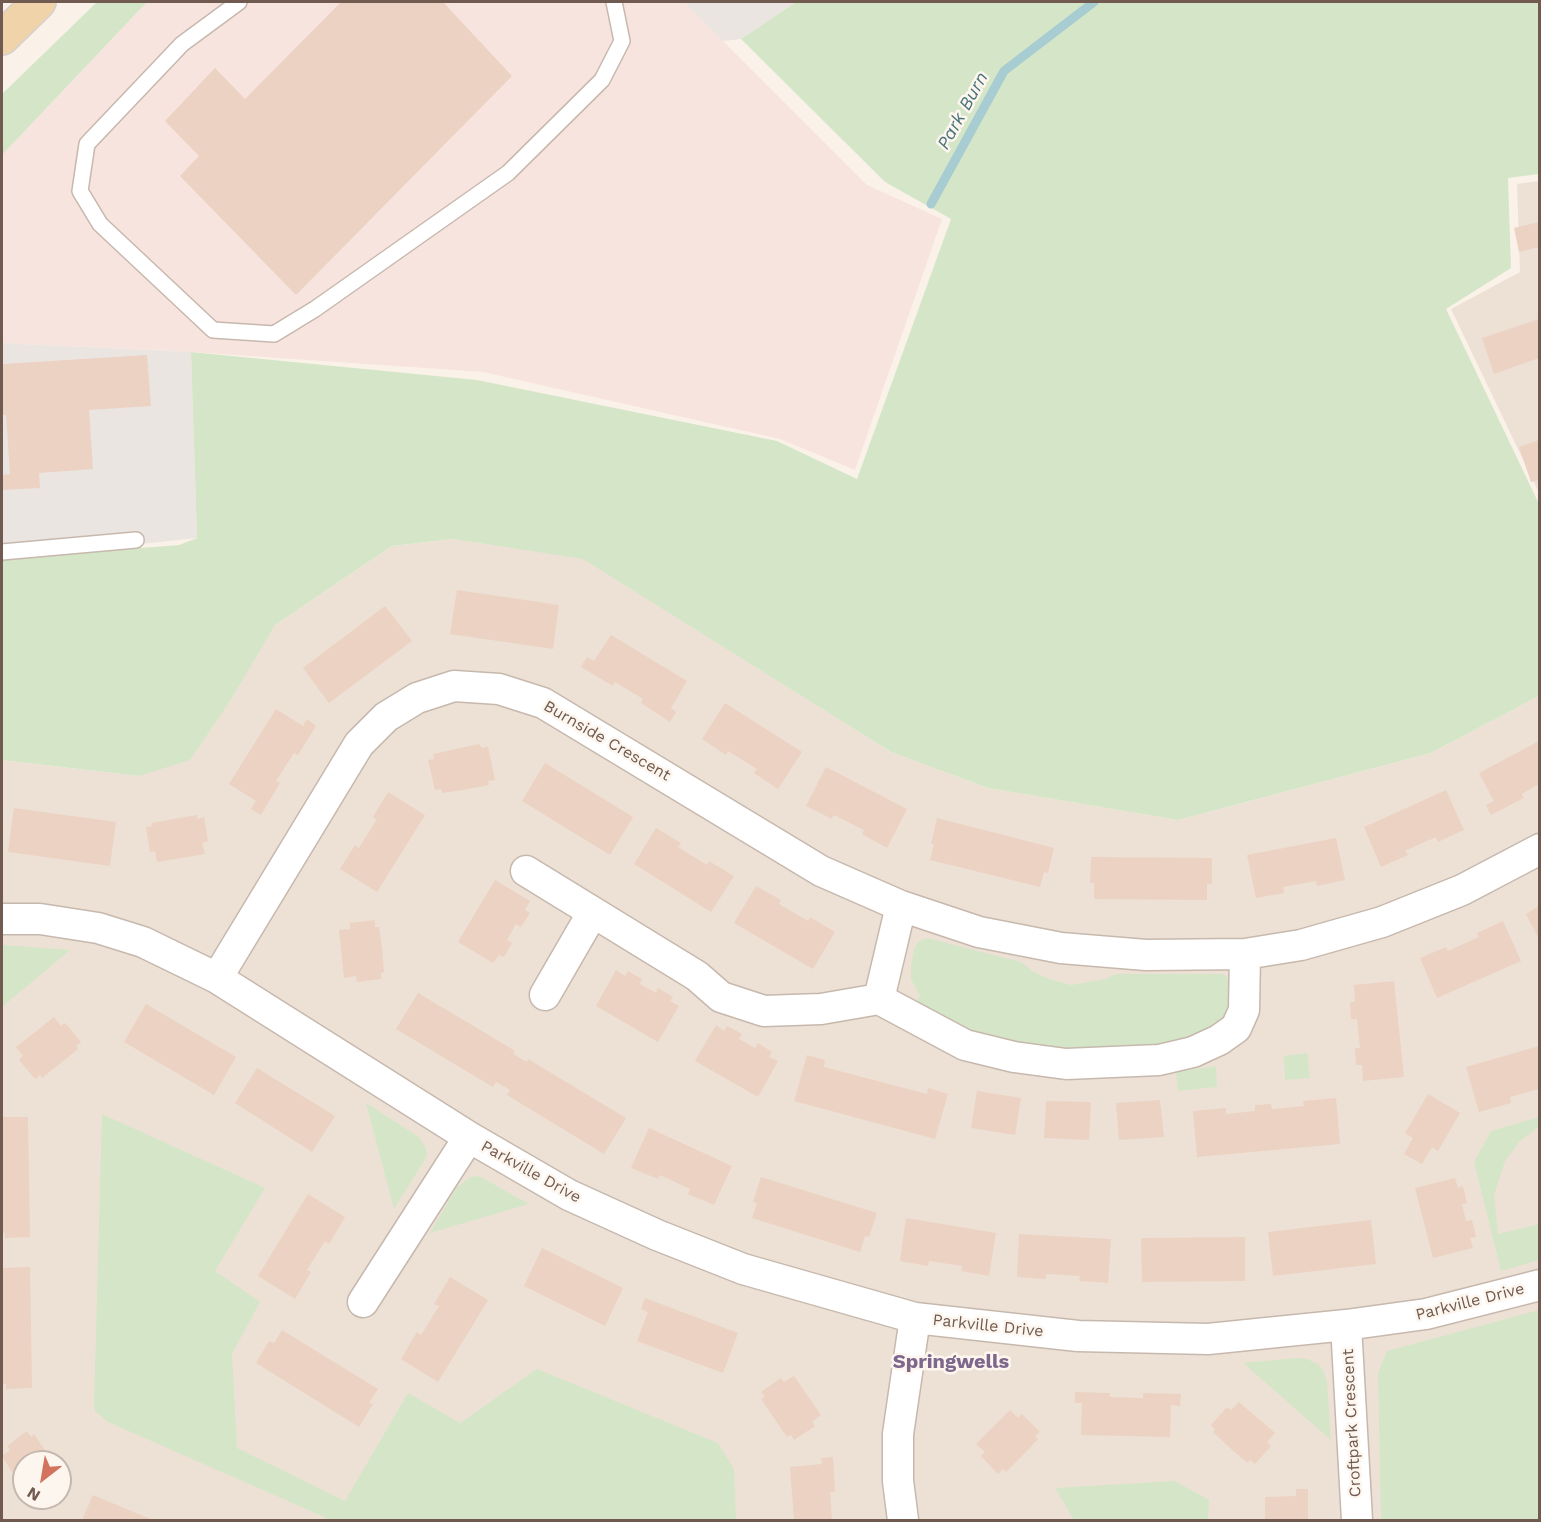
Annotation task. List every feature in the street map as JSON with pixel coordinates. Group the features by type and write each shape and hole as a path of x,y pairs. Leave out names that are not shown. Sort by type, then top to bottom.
{"main road":[{"path":"2,38 39,2"}],"street":[{"name":"Burnside Crescent","path":"217,978 359,744 386,717 417,698 454,686 499,689 543,703 821,871 901,906 979,932 1061,948 1146,955 1245,954 1301,945 1382,922 1462,890 1539,849"},
{"path":"526,871 697,976 721,997 764,1011 821,1009 879,999 965,1045 1014,1057 1066,1064 1159,1060 1193,1052 1219,1040 1236,1028 1244,1010 1245,954"},
{"path":"879,999 901,906"},
{"path":"545,995 592,912"},
{"name":"Parkville Drive","path":"2,919 40,918 98,928 142,942 217,978 469,1137 569,1195 657,1235 743,1269 915,1318 1078,1336 1208,1339 1346,1325 1426,1314 1539,1285"},
{"name":"Parkville Drive","path":"363,1302 469,1137"},
{"path":"903,1521 898,1480 898,1434 915,1318"},
{"name":"Croftpark Crescent","path":"1346,1325 1357,1521"}],"lane":[{"path":"239,2 182,44 87,144 80,191 100,224 213,330 274,334 315,309 508,172 586,96 602,80 622,41 614,2"},
{"path":"2,552 136,540"}],"shaded area":[{"path":"147,2 684,2 867,185 942,219 855,470 780,439 483,372 191,352 2,343 2,155"},
{"path":"684,2 796,2 741,39 723,41"},
{"path":"1539,181 1539,493 1451,309 1520,272 1517,184"},
{"path":"2,343 191,352 197,538 2,559"},
{"path":"453,539 583,558 891,752 988,788 1178,820 1431,753 1539,696 1539,1520 2,1520 2,760 139,776 275,625 392,546"}],"green space":[{"path":"97,2 147,2 2,155 2,94"},
{"path":"796,2 1539,2 1539,174 1508,178 1511,268 1446,309 1539,504 1539,696 1431,753 1178,820 988,788 891,752 583,559 453,539 392,546 275,625 230,701 190,760 139,776 2,760 2,559 179,545 197,538 191,352 477,380 777,441 857,479 951,219 885,182 741,39"},
{"path":"927,938 1021,962 1034,972 1049,979 1071,985 1105,979 1116,974 1224,974 1230,981 1234,1002 1223,1020 1186,1043 1084,1051 1037,1048 956,1031 915,1002 920,996 911,979 914,949 918,942"},
{"path":"4,945 70,950 2,1007 2,946"},
{"path":"1307,1053 1310,1078 1285,1080 1284,1056"},
{"path":"1216,1066 1217,1087 1178,1091 1176,1072"},
{"path":"366,1103 419,1137 426,1148 427,1155 424,1161 394,1209"},
{"path":"102,1114 265,1188 215,1271 260,1302 232,1354 237,1448 345,1501 408,1393 460,1423 537,1369 718,1443 734,1469 736,1520 331,1520 108,1422 95,1411 94,1404"},
{"path":"1539,1117 1539,1126 1519,1142 1505,1161 1494,1195 1498,1234 1539,1224 1539,1260 1501,1271 1474,1162 1491,1131"},
{"path":"479,1176 529,1204 430,1233 457,1187 471,1177"},
{"path":"1539,1310 1539,1520 1381,1520 1378,1373 1387,1351"},
{"path":"1297,1358 1318,1364 1324,1372 1327,1382 1331,1440 1243,1363"},
{"path":"1175,1481 1209,1500 1208,1520 1074,1520 1055,1488"}],"building":[{"path":"341,2 443,2 512,76 296,295 180,176 199,156 165,121 215,68 245,99"},
{"path":"1539,222 1539,247 1519,252 1514,228"},
{"path":"1539,319 1539,358 1494,374 1482,338"},
{"path":"147,355 151,406 89,410 93,469 39,473 40,488 2,490 2,475 10,474 6,415 2,415 2,364"},
{"path":"1539,440 1539,480 1531,482 1519,447"},
{"path":"457,590 559,605 553,649 450,634"},
{"path":"385,606 412,641 329,703 303,668"},
{"path":"611,635 687,681 671,708 676,712 670,722 641,703 643,699 615,682 613,686 581,667 587,657 594,661"},
{"path":"725,703 802,752 778,789 754,773 757,769 728,751 726,755 702,739"},
{"path":"276,709 303,726 307,719 316,726 298,755 294,753 276,781 280,783 261,815 251,809 256,801 229,784"},
{"path":"1539,741 1539,784 1522,794 1524,798 1491,815 1486,805 1494,801 1479,773"},
{"path":"479,744 482,748 488,747 495,780 488,781 489,785 463,790 442,793 441,789 435,790 428,760 434,759 433,754"},
{"path":"545,763 633,817 610,855 522,801"},
{"path":"826,767 907,809 887,848 862,834 864,830 834,815 832,819 806,806"},
{"path":"1446,790 1464,830 1438,842 1436,837 1405,851 1408,855 1381,867 1364,827"},
{"path":"388,792 425,815 377,892 340,869 355,845 359,848 377,819 373,817"},
{"path":"14,808 116,822 110,866 8,852"},
{"path":"197,815 197,819 204,817 208,841 202,843 205,854 157,862 155,851 150,852 146,827 152,826 151,823"},
{"path":"937,818 1054,848 1048,873 1044,872 1040,887 930,860"},
{"path":"656,828 681,843 678,847 707,865 709,861 734,876 711,912 634,864"},
{"path":"1336,838 1345,880 1317,886 1316,881 1283,887 1284,893 1256,898 1247,855"},
{"path":"1091,857 1212,858 1212,884 1207,884 1207,900 1094,899 1094,883 1090,883"},
{"path":"495,880 530,901 525,910 530,913 521,927 516,924 507,940 512,943 504,957 499,955 493,963 458,942"},
{"path":"756,886 781,900 779,904 808,921 810,917 835,932 813,969 734,923"},
{"path":"1539,906 1539,939 1526,914"},
{"path":"375,920 375,927 379,927 382,949 384,972 381,973 381,979 357,982 356,976 344,978 339,930 350,929 350,923"},
{"path":"1503,921 1521,961 1437,998 1420,958 1446,947 1448,951 1479,937 1477,933"},
{"path":"616,970 625,976 628,971 642,979 640,984 656,993 658,988 673,997 670,1001 679,1006 658,1042 596,1006"},
{"path":"1394,981 1404,1077 1363,1081 1362,1065 1356,1065 1355,1048 1360,1048 1357,1019 1351,1019 1350,1002 1355,1002 1354,985"},
{"path":"418,993 515,1051 513,1054 527,1062 528,1059 626,1118 604,1154 507,1095 510,1090 496,1082 493,1087 396,1029"},
{"path":"146,1004 236,1057 214,1095 124,1042"},
{"path":"54,1017 61,1026 65,1023 81,1042 76,1046 78,1049 42,1078 40,1075 35,1079 19,1060 23,1056 16,1047"},
{"path":"716,1025 724,1031 727,1026 742,1034 739,1039 755,1048 758,1043 772,1052 769,1057 778,1061 758,1097 695,1061"},
{"path":"1539,1046 1539,1089 1510,1097 1511,1103 1479,1112 1466,1067"},
{"path":"807,1055 825,1060 824,1067 927,1094 928,1088 948,1094 935,1139 794,1101"},
{"path":"257,1068 335,1116 312,1152 235,1103"},
{"path":"977,1091 1021,1098 1015,1135 971,1128"},
{"path":"1428,1094 1460,1113 1438,1151 1432,1147 1422,1164 1404,1154 1413,1138 1405,1133"},
{"path":"1336,1098 1340,1144 1197,1157 1193,1111 1226,1108 1226,1114 1255,1111 1255,1105 1271,1104 1272,1109 1304,1106 1303,1101"},
{"path":"1160,1100 1164,1137 1119,1140 1116,1103"},
{"path":"1046,1101 1091,1102 1089,1140 1044,1138"},
{"path":"2,1117 28,1117 30,1237 5,1238 5,1233 2,1233"},
{"path":"649,1128 732,1166 714,1205 688,1194 690,1189 660,1175 658,1179 631,1168"},
{"path":"761,1177 877,1213 869,1237 865,1236 860,1252 752,1218 757,1203 753,1202"},
{"path":"1455,1178 1458,1188 1463,1186 1467,1203 1462,1204 1466,1221 1472,1220 1476,1237 1470,1238 1473,1248 1433,1258 1415,1188"},
{"path":"308,1194 345,1217 329,1244 325,1241 307,1270 311,1272 295,1299 258,1276"},
{"path":"906,1218 996,1233 989,1276 961,1271 962,1266 929,1261 928,1266 900,1261"},
{"path":"1371,1220 1376,1264 1273,1276 1268,1232"},
{"path":"1019,1234 1111,1239 1108,1283 1079,1281 1080,1276 1046,1274 1046,1279 1017,1277"},
{"path":"1245,1237 1245,1281 1142,1282 1141,1238"},
{"path":"542,1248 623,1288 605,1326 524,1286"},
{"path":"30,1267 32,1388 6,1389 6,1384 2,1384 2,1272 3,1268"},
{"path":"450,1277 488,1300 438,1382 401,1359 417,1332 421,1335 439,1306 434,1304"},
{"path":"645,1298 738,1333 723,1373 637,1341 648,1312 641,1309"},
{"path":"282,1330 378,1389 369,1403 373,1404 359,1427 256,1363 269,1341 274,1343"},
{"path":"794,1376 821,1415 812,1422 815,1426 794,1440 791,1435 787,1437 761,1399 765,1397 761,1392 781,1378 784,1382"},
{"path":"1075,1392 1110,1393 1110,1397 1143,1398 1143,1393 1181,1394 1180,1406 1171,1405 1170,1437 1081,1435 1082,1403 1075,1403"},
{"path":"1239,1402 1275,1433 1267,1442 1271,1446 1255,1464 1250,1460 1248,1463 1230,1448 1213,1432 1215,1430 1211,1425 1227,1407 1231,1410"},
{"path":"1010,1410 1018,1418 1022,1414 1040,1432 1035,1436 1038,1439 1006,1472 1003,1469 998,1474 981,1456 985,1452 976,1444"},
{"path":"27,1431 31,1437 34,1434 45,1450 12,1450 12,1472 2,1456 10,1450 7,1446"},
{"path":"833,1457 835,1492 830,1492 832,1520 794,1520 790,1467 822,1464 821,1458"},
{"path":"1296,1489 1308,1489 1308,1520 1265,1520 1265,1497 1296,1496"},
{"path":"93,1495 153,1520 82,1520"}],"waterway":[{"name":"Park Burn","path":"931,204 1004,71 1094,2"}],"district":[{"name":"Springwells","path":"951,1362"}]}
